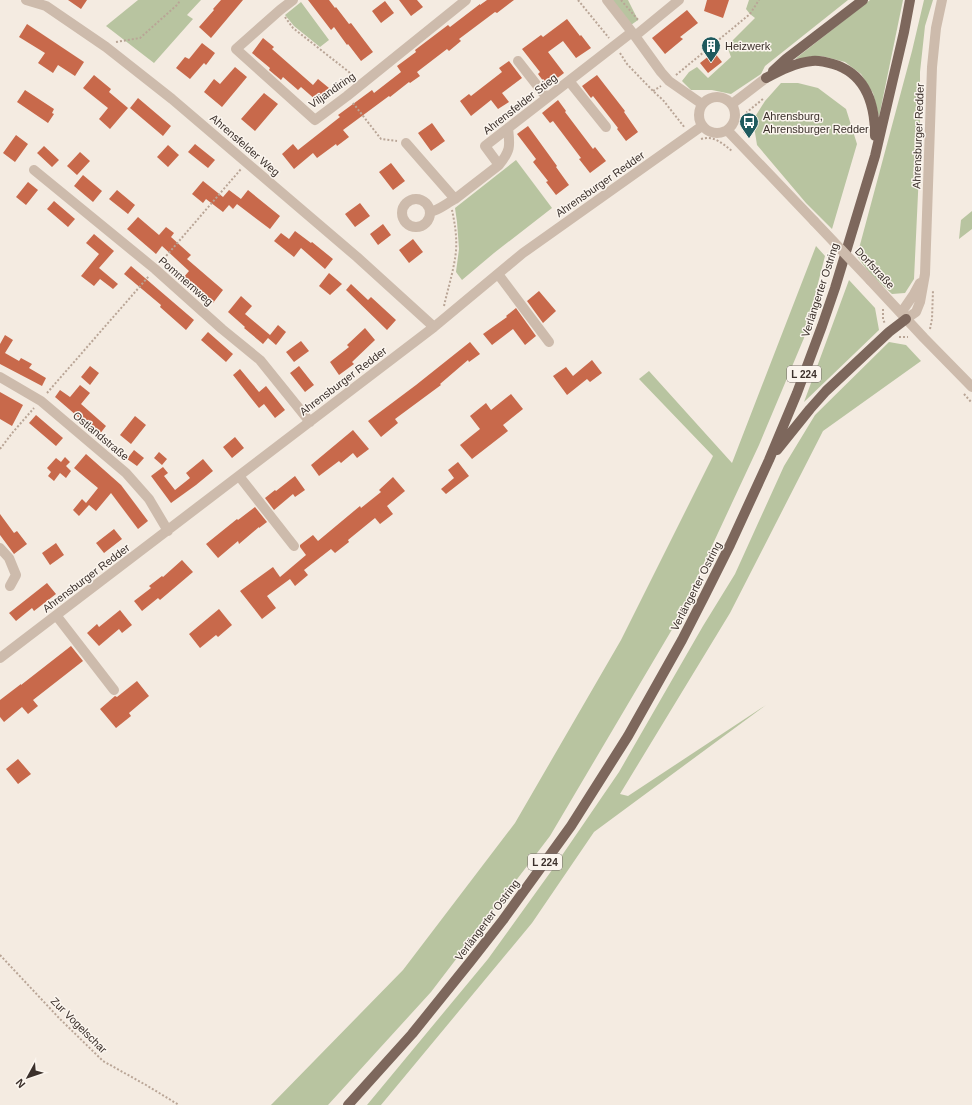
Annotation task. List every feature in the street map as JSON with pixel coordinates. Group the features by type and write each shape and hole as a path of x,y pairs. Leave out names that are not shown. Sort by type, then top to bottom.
{"main road":[{"path":"766,78 786,59 863,0"},
{"name":"Verlängerter Ostring","path":"348,1105 412,1034 470,962 503,920 571,826 628,736 682,640 730,545 769,460 797,393 824,319 875,156 910,0"},
{"path":"766,78 793,65 813,60 840,66 849,71 864,86 872,104 875,124 875,156"},
{"path":"769,460 826,391 889,332 903,316"}],"street":[{"name":"Ahrensfelder Weg","path":"26,0 48,3 106,46 172,99 246,162 434,327"},
{"name":"Viljandiring","path":"293,0 236,49 315,120 466,0"},
{"path":"607,0 634,34 661,72 670,81 702,104"},
{"name":"Ahrensfelder Stieg","path":"499,164 485,146 615,45 645,27 679,0"},
{"name":"Ahrensburger Redder","path":"903,316 916,312 920,302 925,274 932,67 936,28 942,0"},
{"path":"518,61 547,98"},
{"path":"732,104 766,78"},
{"path":"569,81 606,127"},
{"path":"717,96 723,97 732,104 735,111 735,118 732,125 727,130 722,133 711,132 702,126 698,115 702,104 706,100 717,96"},
{"name":"Ahrensburger Redder","path":"0,658 434,327 523,253 702,126"},
{"path":"430,212 451,201 499,164 507,155 510,144 508,128"},
{"name":"Dorfstraße","path":"727,130 972,387"},
{"path":"406,143 451,201"},
{"name":"Pommernweg","path":"34,170 155,269 222,329 260,360 310,422"},
{"path":"498,274 549,342"},
{"name":"Ostlandstraße","path":"0,377 41,401 126,473 149,499 168,531"},
{"path":"239,476 294,546"},
{"path":"0,548 9,558 16,575 10,586"},
{"path":"55,616 59,618 114,690"}],"path":[{"path":"106,46 140,38 178,4 180,0"},
{"path":"578,0 615,45 627,64 663,100 696,142 702,139 712,138 719,141 734,152"},
{"path":"621,0 645,27"},
{"path":"670,81 750,14 759,0"},
{"path":"280,10 293,28 349,72 353,78 347,96 381,139 406,143"},
{"path":"728,148 745,132 747,112 763,99"},
{"path":"0,449 246,162"},
{"path":"443,310 456,250 451,201"},
{"path":"882,306 883,319 886,328 891,335 896,337 910,337"},
{"name":"Zur Vogelschar","path":"0,955 59,1018 103,1061 179,1105"}],"green space":[{"path":"138,0 201,0 187,15 193,19 154,63 106,26"},
{"path":"611,0 628,0 638,20 631,25"},
{"path":"749,0 848,0 765,66 761,74 731,94 712,90 691,90 682,81 689,72 697,67 708,78 731,57 727,46 755,18 746,9"},
{"path":"870,0 903,0 879,117 873,93 861,74 845,62 822,56 795,59"},
{"path":"924,0 933,0 925,26 920,72 920,151 914,279 905,293 892,294 870,274 857,256 912,51"},
{"path":"301,2 329,40 320,47 294,26 285,15"},
{"path":"781,83 798,83 818,88 846,109 857,144 832,229 806,203 757,145 753,120 765,101"},
{"path":"516,160 552,208 462,280 456,272 459,249 455,208"},
{"path":"972,211 972,229 959,239 961,220"},
{"path":"816,246 825,256 804,338 759,445 677,621 550,836 431,992 328,1105 271,1105 403,970 515,823 621,640 713,456 639,379 649,371 732,463"},
{"path":"849,280 875,308 879,330 804,402"},
{"path":"889,342 906,345 921,361 823,431 730,613 620,794 628,796 766,705 594,832 532,923 381,1105 367,1105 488,959 552,870 619,772 703,626 735,574 784,466 815,415"}],"building":[{"path":"68,0 87,0 81,9"},
{"path":"221,0 243,0 211,38 199,27"},
{"path":"308,0 329,0 349,24 351,23 373,52 361,61 334,27 331,30"},
{"path":"399,0 417,0 423,7 411,16"},
{"path":"487,0 514,0 497,13 495,12 459,39 461,41 449,51 447,49 417,72 420,76 410,83 409,82 390,97 389,96 343,130 349,137 337,146 336,144 317,158 313,153 294,169 282,154 293,144 298,150 340,117 338,115 372,90 374,93 401,72 397,66 416,52 415,50 448,25 450,27"},
{"path":"707,0 729,0 723,18 704,11"},
{"path":"385,1 394,13 381,23 372,11"},
{"path":"687,10 698,23 680,37 683,39 665,54 652,38"},
{"path":"567,19 591,48 576,58 563,41 548,52 564,73 547,86 538,74 540,72 522,49 541,35 543,37"},
{"path":"27,24 84,62 75,76 58,65 53,73 38,63 45,53 19,37"},
{"path":"263,38 274,47 272,49 313,85 318,79 329,88 317,101 301,87 298,90 283,77 281,80 269,70 270,68 252,53"},
{"path":"202,43 215,53 206,65 204,63 190,79 176,68 185,57 189,59"},
{"name":"Heizwerk","path":"714,52 722,62 708,73 700,63"},
{"path":"509,61 522,78 502,93 509,102 498,109 491,100 471,116 460,101 469,94 471,96 502,72 499,68"},
{"path":"235,67 247,77 222,107 204,92 214,79 220,84"},
{"path":"94,75 111,89 109,92 128,108 110,129 99,119 108,108 83,88"},
{"path":"597,75 625,111 624,112 638,132 626,141 617,129 618,128 593,96 591,98 582,86"},
{"path":"25,90 54,109 52,113 54,114 48,123 17,102"},
{"path":"264,93 278,104 255,131 241,119"},
{"path":"138,98 171,126 163,136 130,108"},
{"path":"558,100 566,111 565,112 593,149 595,147 606,161 590,173 579,159 581,158 553,121 550,123 542,113"},
{"path":"432,123 445,141 431,151 418,133"},
{"path":"528,126 569,185 556,195 546,182 548,181 533,162 536,159 517,134"},
{"path":"16,135 28,144 15,162 3,153"},
{"path":"195,144 215,160 208,168 188,152"},
{"path":"168,145 179,155 168,167 157,157"},
{"path":"44,146 59,160 52,167 37,153"},
{"path":"80,152 90,161 77,175 67,166"},
{"path":"391,163 405,181 393,190 379,172"},
{"path":"83,175 102,191 93,202 74,186"},
{"path":"203,181 223,197 229,190 241,199 233,209 229,205 223,212 206,199 203,203 192,194"},
{"path":"28,182 38,190 26,205 16,197"},
{"path":"117,190 135,205 128,214 109,199"},
{"path":"248,190 280,216 270,229 237,204"},
{"path":"54,201 75,219 68,227 47,209"},
{"path":"360,203 370,216 355,227 345,214"},
{"path":"138,217 159,235 166,227 174,233 171,237 191,255 187,259 223,290 213,303 183,278 189,271 162,246 156,254 127,229"},
{"path":"383,224 391,235 378,245 370,234"},
{"path":"295,231 311,243 312,242 333,259 325,269 301,248 294,257 274,241 281,233 289,239"},
{"path":"94,234 114,251 99,268 118,284 113,289 100,279 94,286 81,276 99,254 86,243"},
{"path":"413,239 423,252 409,263 399,250"},
{"path":"131,266 194,320 186,330 160,307 161,305 124,274"},
{"path":"329,273 342,284 330,295 319,286"},
{"path":"351,284 368,300 371,297 396,320 387,330 346,290"},
{"path":"539,291 556,311 543,323 527,301"},
{"path":"241,296 252,306 245,314 270,335 278,325 286,332 276,345 268,338 263,344 228,312"},
{"path":"516,308 536,336 525,345 513,329 492,345 483,334 507,317 506,316"},
{"path":"365,328 375,340 352,362 354,364 339,375 330,362 349,347 347,345"},
{"path":"208,332 233,354 226,362 201,340"},
{"path":"5,335 13,340 5,353 19,361 21,358 32,364 29,368 46,378 42,386 0,364 0,344"},
{"path":"301,341 309,351 294,362 286,352"},
{"path":"470,342 480,354 469,362 468,360 440,384 441,385 395,419 398,423 381,437 368,421"},
{"path":"592,360 602,373 590,382 587,379 567,395 553,376 566,367 573,376"},
{"path":"90,366 99,373 90,385 81,377"},
{"path":"299,366 314,385 305,392 290,373"},
{"path":"240,369 259,392 266,386 285,410 275,418 264,404 259,408 233,375"},
{"path":"80,385 90,393 81,404 106,426 99,435 55,397 60,390 70,397"},
{"path":"0,392 23,405 12,426 0,419"},
{"path":"511,394 523,409 503,425 508,431 472,459 460,445 480,429 470,416 486,403 491,410"},
{"path":"36,415 63,438 56,446 29,423"},
{"path":"135,416 146,425 131,444 120,435"},
{"path":"353,430 369,449 357,458 353,453 341,463 339,461 319,476 311,465"},
{"path":"235,437 244,448 232,458 223,447"},
{"path":"134,450 144,458 137,466 127,459"},
{"path":"159,452 167,459 162,465 154,458"},
{"path":"86,454 121,485 148,521 138,529 111,493 96,511 89,505 79,516 73,510 82,499 86,503 98,488 74,468"},
{"path":"65,457 70,462 66,466 71,471 66,478 60,473 54,481 48,476 51,472 47,468 56,458 61,462"},
{"path":"203,459 213,471 171,503 151,476 163,467 168,473 164,476 175,490 190,478 186,473"},
{"path":"458,462 469,476 446,494 441,489 454,478 448,470"},
{"path":"295,476 305,490 295,497 293,494 274,510 265,498"},
{"path":"393,477 405,491 387,506 393,514 380,524 375,518 348,540 349,542 335,553 331,549 304,570 308,575 295,586 290,579 267,596 276,608 262,619 240,591 273,567 280,577 306,555 300,545 313,535 318,541 360,506 361,508 381,492 379,490"},
{"path":"255,507 267,522 239,544 238,541 218,558 206,544 237,519 238,520"},
{"path":"0,514 14,533 17,531 27,544 14,554 0,535"},
{"path":"114,529 122,539 104,553 96,543"},
{"path":"56,543 64,555 50,565 42,553"},
{"path":"182,560 193,572 160,600 158,598 142,611 134,601 151,588 149,586 162,576 163,577"},
{"path":"47,583 56,594 34,611 32,608 16,621 9,613"},
{"path":"219,609 232,625 218,637 216,635 200,648 189,634"},
{"path":"120,610 132,625 122,633 119,629 99,646 87,633 97,624 99,627"},
{"path":"71,646 83,661 33,700 38,706 28,714 22,707 4,722 0,717 0,700"},
{"path":"137,681 149,696 129,713 131,716 116,728 100,709 115,696 117,697"},
{"path":"18,759 31,774 18,784 6,769"}],"place":[{"name":"Heizwerk","path":"711,63"},
{"name":"Ahrensburg, Ahrensburger Redder","path":"749,139"}]}
